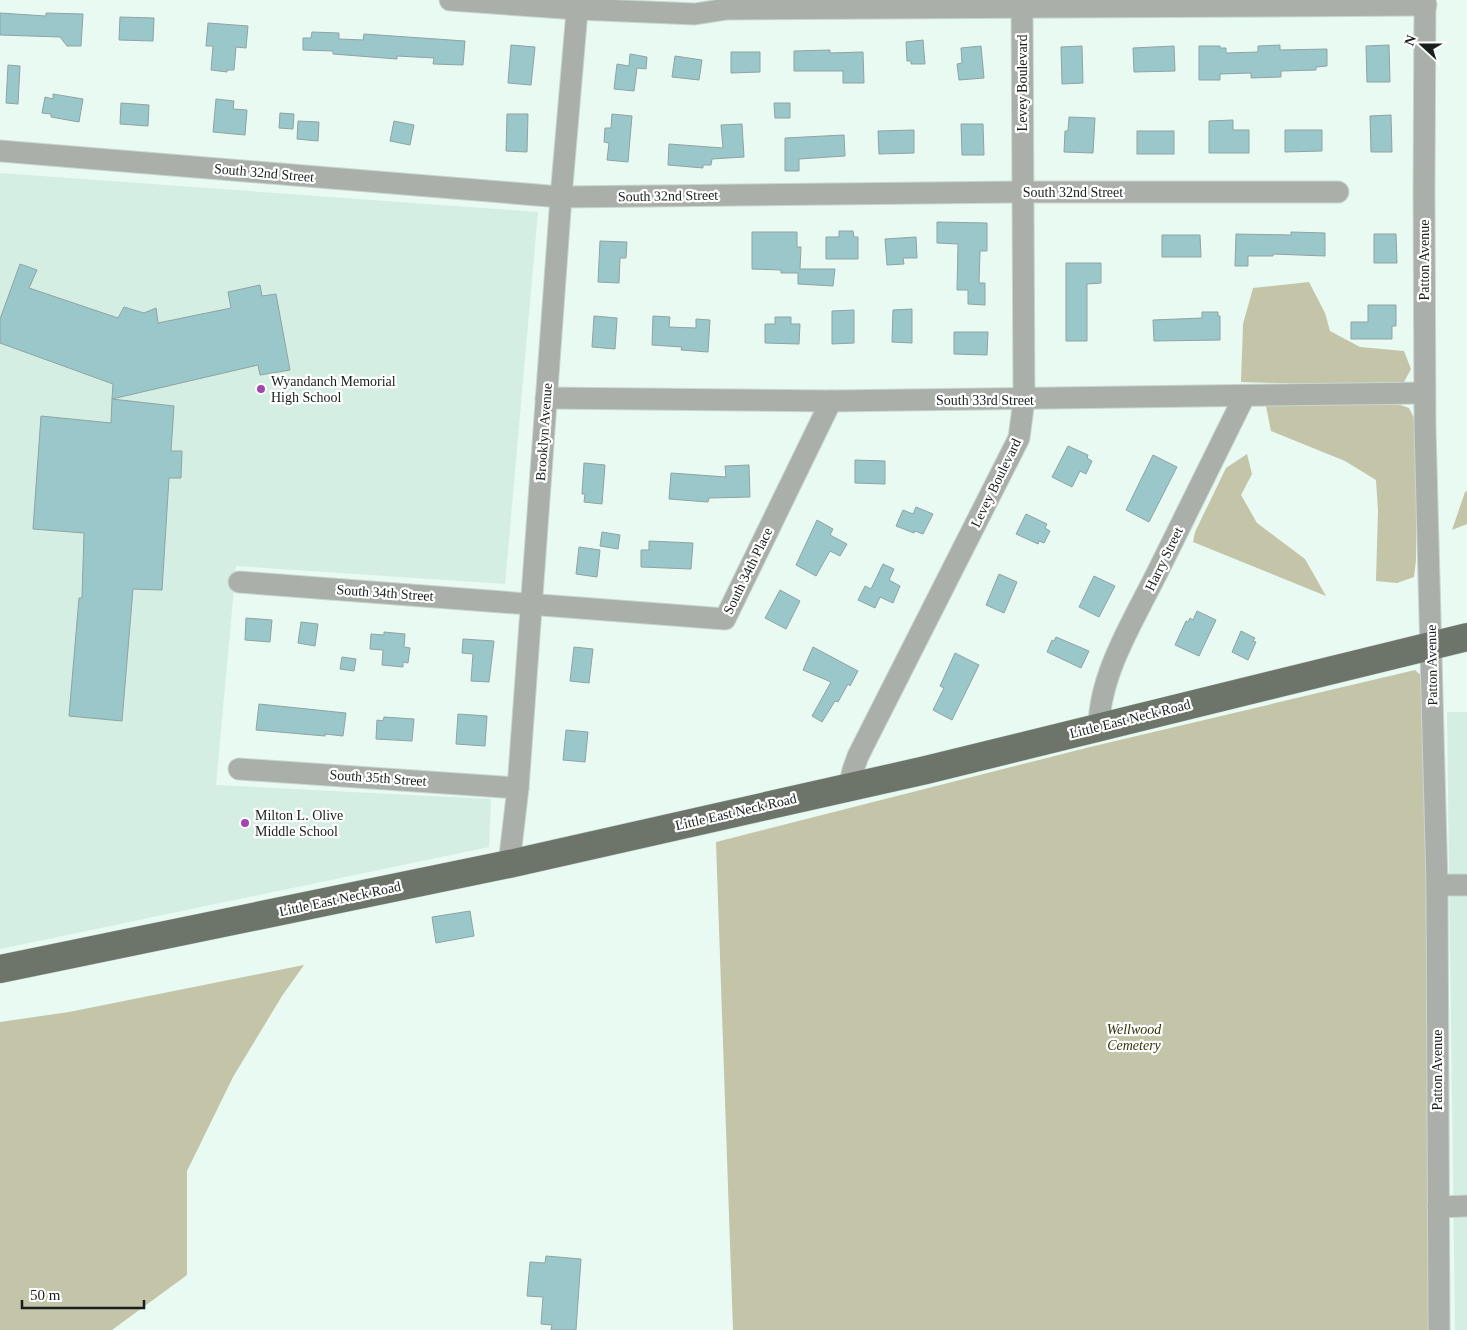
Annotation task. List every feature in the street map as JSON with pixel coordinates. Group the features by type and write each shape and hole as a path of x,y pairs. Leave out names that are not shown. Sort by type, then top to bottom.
{"main road":[{"name":"Little East Neck Road","path":"0,969 509,864 849,787 1467,637"}],"street":[{"path":"450,0 578,5 696,14 727,9 1022,4 1426,3"},
{"name":"Patton Avenue","path":"1426,3 1424,393 1437,885 1438,1330"},
{"name":"Levey Boulevard","path":"849,787 858,756 1019,438 1024,400 1022,4"},
{"name":"Brooklyn Avenue","path":"509,864 518,788 530,604 578,5"},
{"name":"South 32nd Street","path":"0,151 562,197 1022,192 1338,192"},
{"name":"South 33rd Street","path":"546,398 831,401 1024,400 1424,393"},
{"name":"Harry Street","path":"1099,727 1104,689 1122,645 1244,397"},
{"name":"South 34th Place","path":"530,604 725,619 831,401"},
{"name":"South 34th Street","path":"239,582 530,604"},
{"name":"South 35th Street","path":"238,769 518,788"},
{"path":"1437,885 1467,884"},
{"path":"1438,1206 1467,1206"}],"shaded area":[{"name":"Wyandanch Memorial High School","path":"0,173 538,212 505,584 236,566 216,785 491,799 489,847 0,949"},
{"path":"1447,712 1467,712 1467,1330 1455,1330"}],"green space":[{"path":"1309,282 1325,313 1330,331 1360,347 1404,351 1411,369 1404,382 1382,386 1241,382 1243,324 1253,288"},
{"path":"1265,401 1397,404 1409,408 1417,424 1416,560 1414,577 1397,583 1376,581 1378,511 1376,480 1345,461 1271,431"},
{"path":"1247,454 1252,474 1241,495 1257,523 1305,559 1326,596 1193,542 1195,532 1226,468"},
{"path":"1467,491 1467,524 1452,530 1465,492"},
{"name":"Wellwood Cemetery","path":"1415,670 1424,678 1431,1330 733,1330 716,842 1090,747"},
{"path":"304,965 282,996 233,1077 187,1171 187,1275 112,1330 0,1330 0,1022 69,1012"}],"building":[{"path":"0,13 46,16 46,13 83,14 81,46 67,46 60,37 0,35"},
{"path":"120,17 154,18 153,41 119,40"},
{"path":"208,23 248,26 246,48 236,47 234,70 227,70 227,72 211,70 213,46 206,46"},
{"path":"312,32 339,33 339,39 363,40 364,34 465,41 463,65 433,64 434,58 397,56 397,59 333,54 333,51 303,50 303,38 311,38"},
{"path":"923,40 925,64 911,64 911,61 907,61 906,42"},
{"path":"511,45 535,47 531,85 508,83"},
{"path":"1280,45 1280,50 1327,49 1327,66 1316,67 1316,70 1281,71 1281,77 1251,78 1251,73 1220,74 1220,80 1199,80 1199,46 1220,46 1220,48 1226,48 1226,53 1258,52 1258,46"},
{"path":"1389,45 1390,82 1367,82 1366,46"},
{"path":"981,46 984,78 959,80 957,64 962,63 961,48"},
{"path":"1082,46 1083,83 1062,84 1061,47"},
{"path":"1174,46 1175,71 1134,72 1133,48"},
{"path":"830,50 830,53 863,52 864,83 843,83 843,71 794,71 794,51"},
{"path":"731,52 760,52 760,72 731,73"},
{"path":"630,54 647,57 646,69 637,68 634,91 614,89 617,64 629,66"},
{"path":"675,56 702,60 699,80 672,77"},
{"path":"8,65 20,66 18,104 6,103"},
{"path":"53,94 83,99 79,122 51,117 51,114 42,113 45,97 53,99"},
{"path":"216,99 234,101 233,109 247,110 245,135 213,132"},
{"path":"121,103 149,105 148,126 120,124"},
{"path":"774,103 790,103 790,118 775,118"},
{"path":"280,113 294,114 293,129 279,128"},
{"path":"507,114 528,114 527,152 506,151"},
{"path":"612,114 632,116 628,162 607,160 609,143 604,142 605,128 611,128"},
{"path":"1391,115 1392,152 1371,152 1370,116"},
{"path":"1069,117 1095,118 1093,153 1064,152 1065,131 1068,131"},
{"path":"1233,120 1233,130 1249,130 1249,153 1209,153 1209,121"},
{"path":"298,121 319,122 318,141 297,139"},
{"path":"394,121 414,125 410,145 390,141"},
{"path":"742,124 744,157 712,159 711,165 703,165 703,168 668,165 669,144 723,148 721,125"},
{"path":"961,124 983,124 984,155 962,155"},
{"path":"914,130 914,153 879,154 878,131"},
{"path":"1285,130 1322,130 1322,151 1285,152"},
{"path":"1137,131 1174,131 1174,154 1137,154"},
{"path":"844,135 845,156 799,159 799,171 785,171 785,138"},
{"path":"937,222 987,223 987,251 980,251 979,283 985,283 985,305 968,304 968,290 957,290 958,244 937,243"},
{"path":"839,231 853,231 854,237 858,237 858,259 826,259 826,237 839,237"},
{"path":"752,232 797,232 797,247 801,247 800,269 835,269 833,286 798,284 798,273 781,273 781,270 752,269"},
{"path":"1291,232 1325,233 1325,256 1273,254 1273,256 1248,256 1248,266 1235,266 1236,234 1291,235"},
{"path":"1374,234 1396,234 1397,263 1374,263"},
{"path":"1162,235 1200,235 1201,257 1162,257"},
{"path":"916,237 917,258 903,258 904,264 887,265 885,239"},
{"path":"600,241 627,242 626,258 620,258 619,283 598,282"},
{"path":"1066,263 1101,263 1101,283 1087,284 1087,341 1066,341"},
{"path":"20,264 37,270 29,288 118,318 124,307 144,313 156,308 158,323 231,308 228,292 260,285 262,296 276,294 290,370 260,375 258,365 112,399 113,384 0,343 0,319"},
{"path":"1368,305 1396,305 1396,326 1392,326 1392,339 1351,339 1351,322 1368,322"},
{"path":"912,309 912,343 892,342 893,310"},
{"path":"854,310 854,343 832,344 832,311"},
{"path":"1202,312 1218,312 1218,316 1220,316 1220,340 1154,341 1153,320 1202,318"},
{"path":"594,316 617,318 615,349 592,347"},
{"path":"653,316 670,317 669,327 696,328 696,319 710,320 708,352 681,350 682,347 652,345"},
{"path":"775,317 791,317 791,324 800,324 799,344 765,343 765,324 775,324"},
{"path":"954,332 988,332 987,355 954,354"},
{"path":"112,399 174,406 171,451 182,451 181,478 169,478 162,590 133,589 122,721 69,716 79,598 82,598 84,533 33,529 41,416 111,423"},
{"path":"1068,446 1088,455 1087,458 1092,461 1086,474 1080,471 1072,487 1052,477"},
{"path":"1153,455 1177,467 1149,522 1126,510"},
{"path":"855,460 885,461 885,484 855,483"},
{"path":"584,463 605,465 602,504 584,502 585,494 582,494"},
{"path":"749,465 750,497 709,498 708,502 669,499 671,473 726,477 725,466"},
{"path":"916,507 933,514 923,534 915,531 914,533 896,526 903,510 913,514"},
{"path":"1026,514 1047,524 1045,528 1050,531 1044,543 1039,541 1038,544 1016,534"},
{"path":"817,520 833,529 830,535 847,544 840,556 830,551 816,576 796,565"},
{"path":"602,532 620,535 618,549 600,546"},
{"path":"649,541 693,543 691,569 641,567 641,550 649,550"},
{"path":"579,547 600,550 597,577 576,574"},
{"path":"883,564 894,569 889,580 900,586 893,603 880,597 875,608 858,600 865,586 871,589"},
{"path":"999,574 1017,582 1004,613 986,605"},
{"path":"1094,576 1115,586 1099,617 1079,607"},
{"path":"780,590 800,601 786,629 765,618"},
{"path":"1197,611 1216,620 1199,656 1175,645 1186,621 1188,622 1190,618 1193,620"},
{"path":"246,618 272,620 270,642 245,640"},
{"path":"301,622 318,624 315,646 298,643"},
{"path":"1241,631 1255,638 1253,641 1256,642 1248,660 1232,652"},
{"path":"384,632 405,634 404,647 410,648 408,663 403,662 403,667 382,665 383,650 370,649 371,634 384,635"},
{"path":"1056,637 1089,651 1081,668 1047,652 1052,640 1054,641"},
{"path":"463,639 494,641 489,682 471,681 473,654 462,653"},
{"path":"574,647 593,649 589,683 570,681"},
{"path":"813,647 858,671 850,686 848,684 838,702 835,701 822,722 812,716 831,682 803,670"},
{"path":"955,653 979,665 952,720 933,710 944,688 940,686"},
{"path":"342,657 356,659 354,671 340,669"},
{"path":"259,704 346,713 343,736 256,730"},
{"path":"458,714 487,716 485,746 456,744"},
{"path":"384,717 414,719 412,741 376,739 377,720 383,721"},
{"path":"566,730 588,732 585,762 563,760"},
{"path":"470,911 474,936 436,943 432,917"},
{"path":"546,1256 581,1259 576,1330 551,1330 552,1325 541,1324 543,1297 527,1296 530,1262 545,1263"}],"place":[{"name":"Wyandanch Memorial High School","path":"261,389"},
{"name":"Milton L. Olive Middle School","path":"245,823"}]}
